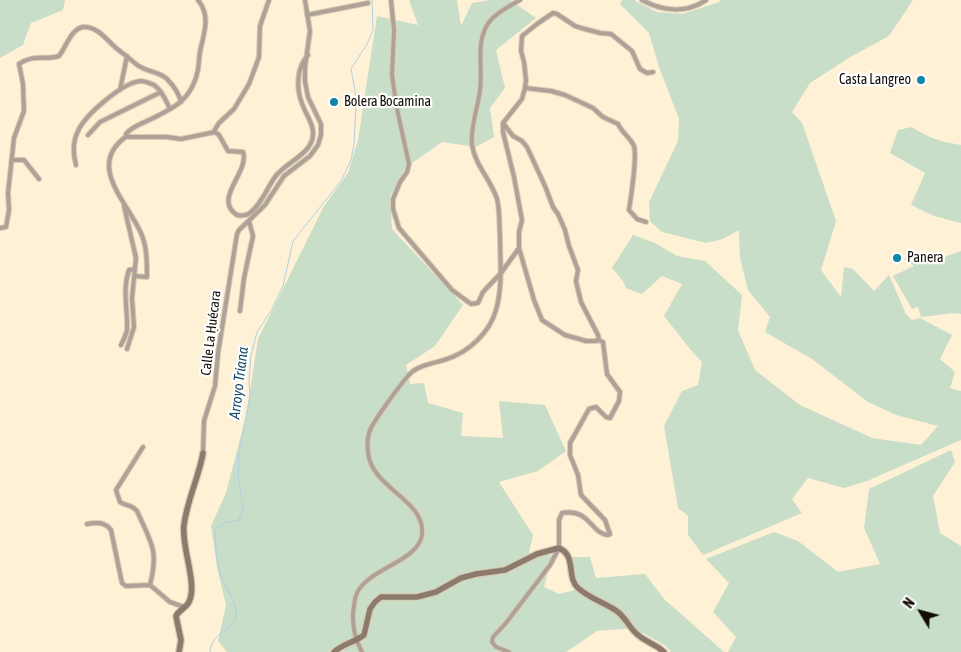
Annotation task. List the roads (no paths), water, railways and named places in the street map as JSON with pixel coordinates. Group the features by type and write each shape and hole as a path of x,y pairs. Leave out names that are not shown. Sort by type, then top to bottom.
{"street":[{"path":"134,276 147,277 146,251 141,231 124,202 108,166 110,157 115,148 127,136 127,131 170,109 188,96 194,84 206,22 205,10 198,0"},
{"path":"214,131 218,123 234,109 249,84 259,57 260,26 269,0"},
{"name":"Calle La Ḥuécara","path":"203,453 204,421 215,386 218,353 235,240 239,230 265,204 284,176 310,156 318,145 322,130 308,98 304,82 310,31 305,0"},
{"path":"391,0 394,30 392,75 409,164 407,172 400,182 393,199 393,209 399,228 452,290 471,304 478,303 483,292 501,274 520,248"},
{"path":"362,652 353,629 356,592 365,582 417,547 422,536 422,522 416,511 376,474 369,459 367,442 371,428 407,377 415,370 448,359 472,345 487,329 496,312 501,274 497,201 492,186 476,158 472,144 473,127 481,88 481,40 487,25 497,15 520,0"},
{"path":"642,0 652,6 671,10 688,8 706,0"},
{"path":"307,15 368,3"},
{"path":"599,340 586,341 565,335 542,320 534,300 520,248 519,232 522,220 503,132 503,123 519,103 525,88 526,80 521,39 525,33 553,13 575,26 600,34 611,34 632,51 640,69 653,72"},
{"path":"0,228 6,227 7,223 9,210 8,193 15,133 24,110 23,84 19,64 31,58 55,58 59,56 74,31 79,28 91,28 104,36 116,48 145,70 167,78 181,102"},
{"path":"127,136 181,139 214,131 219,134 228,151 243,152 243,163 229,193 228,201 232,212 237,215 246,215 256,207 280,170 303,153 310,145 313,132 300,97 298,79 303,60 308,55"},
{"path":"120,90 127,56"},
{"path":"76,165 74,146 76,137 87,116 130,84 142,81 154,85 161,92 170,109"},
{"path":"525,88 551,91 564,95 592,108 603,118 618,124 622,132 630,139 634,148 629,210 636,219 646,222"},
{"path":"88,135 100,122 161,92"},
{"path":"503,123 513,136 522,140 527,147 546,186 553,207 562,222 578,270 576,281 579,296 599,340 603,342 607,374 620,392 614,414 608,418 596,408 589,409 574,436 570,450 578,475 581,495 604,520 610,534 604,535 590,521 577,514 562,513 559,520 560,548 550,565 506,623 493,637 492,642 496,647 509,652"},
{"path":"12,160 24,160 39,179"},
{"path":"124,202 136,258 132,298 134,328 127,349"},
{"name":"Calle La Ḥuécara","path":"240,311 244,278 253,236 249,221"},
{"path":"121,345 127,332 124,297 127,275 129,270 135,269"},
{"path":"143,447 116,490 120,502 134,507 137,511 154,550 154,568 150,585"},
{"path":"179,652 181,640 176,616 190,599 191,582 184,547 184,527 203,453"},
{"path":"87,524 98,522 111,530 122,583 126,586 150,585 167,600 184,607"},
{"path":"334,652 340,646 364,635 370,609 381,597 417,597 436,592 461,578 505,570 537,554 560,548 567,552 576,587 619,612 640,637 664,652"}],"waterway":[{"name":"Arroyo Triana","path":"210,652 215,639 232,624 236,615 233,599 219,570 215,532 217,527 221,527 223,523 239,520 243,509 238,475 239,454 250,396 251,355 257,332 272,309 283,286 293,241 341,181 351,160 354,144 356,105 351,69 367,44 373,30 372,0"}],"place":[{"name":"Casta Langreo","path":"921,80"},
{"name":"Bolera Bocamina","path":"334,102"},
{"name":"Panera","path":"897,258"}]}
